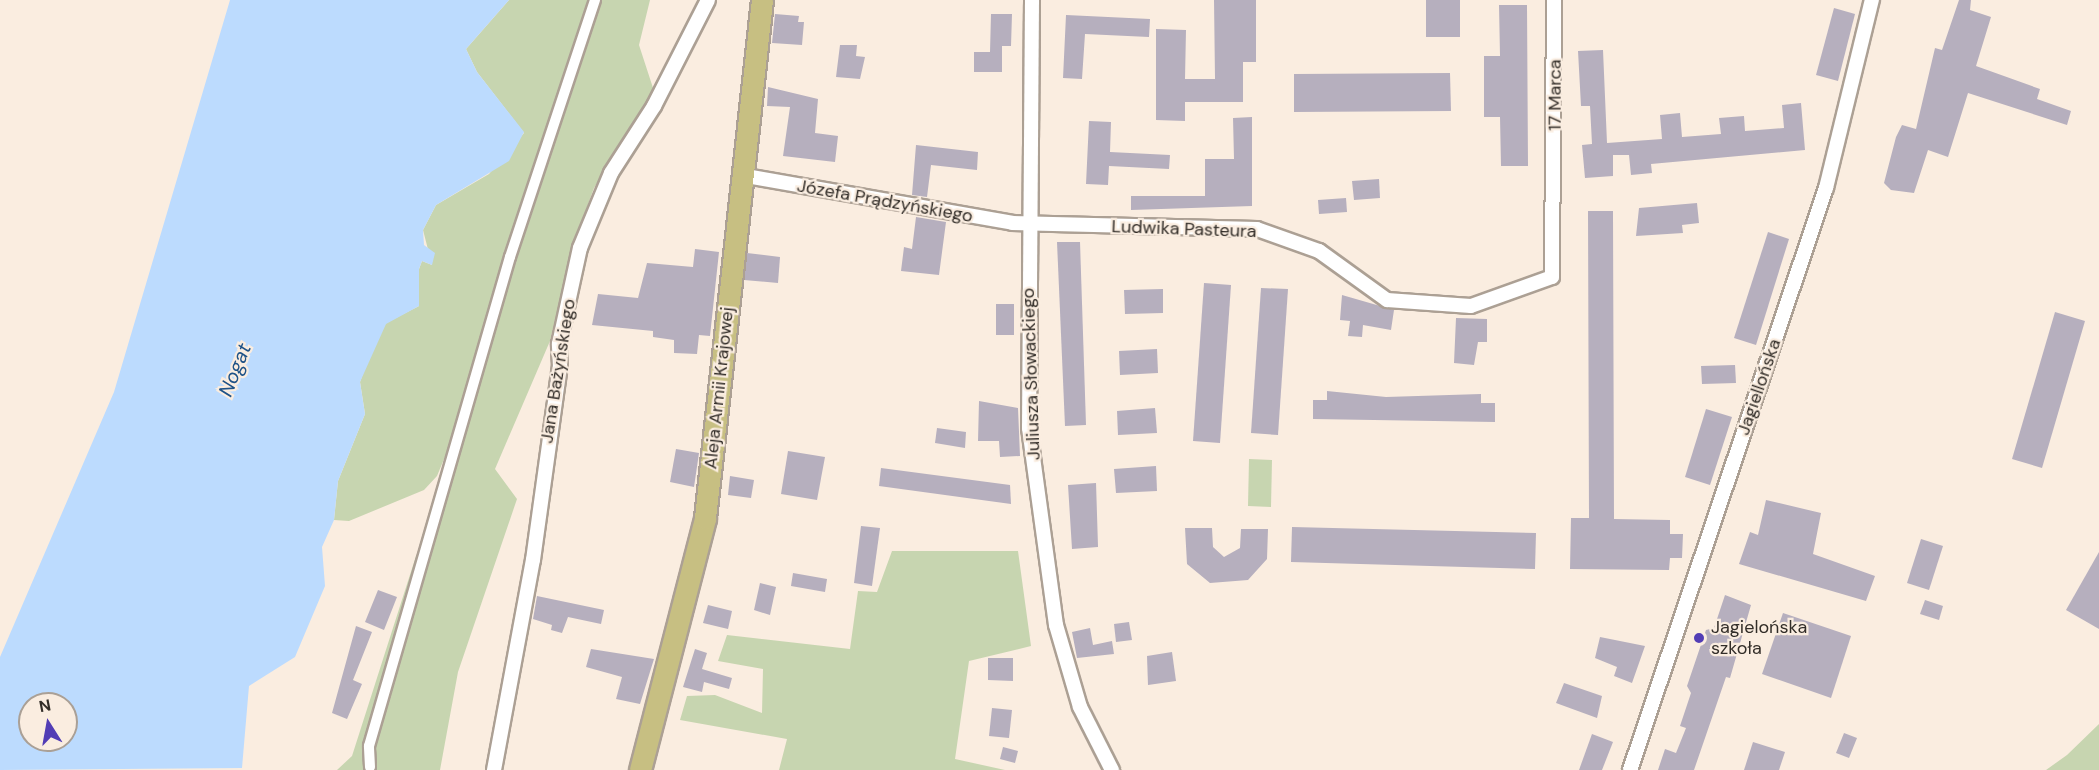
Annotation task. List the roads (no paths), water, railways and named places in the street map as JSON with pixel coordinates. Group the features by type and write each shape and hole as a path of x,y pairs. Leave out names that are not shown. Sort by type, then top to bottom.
{"main road":[{"name":"Aleja Armii Krajowej","path":"640,770 705,518 762,0"}],"street":[{"path":"370,767 369,746 510,257 595,0"},
{"name":"Jana Bażyńskiego","path":"494,770 533,560 561,366 559,344 580,248 611,173 654,106 708,0"},
{"name":"Juliusza Słowackiego","path":"1032,0 1029,428 1041,528 1070,680 1112,770"},
{"name":"17 Marca","path":"1554,0 1556,191"},
{"name":"Jagiellońska","path":"1630,770 1826,188 1872,0"},
{"name":"Józefa Prądzyńskiego","path":"741,175 1029,225"},
{"name":"Ludwika Pasteura","path":"1029,225 1257,229 1319,251 1387,300 1463,307 1552,277 1556,191"}],"water":[{"name":"Nogat","path":"230,0 509,0 466,49 477,72 524,132 509,161 436,205 423,230 424,245 435,253 432,265 422,261 419,269 419,306 386,324 360,382 365,414 338,481 334,520 322,547 325,586 295,657 249,686 242,768 0,770 0,657 114,392"}],"place":[{"name":"Jagielońska szkoła","path":"1699,638"}]}
